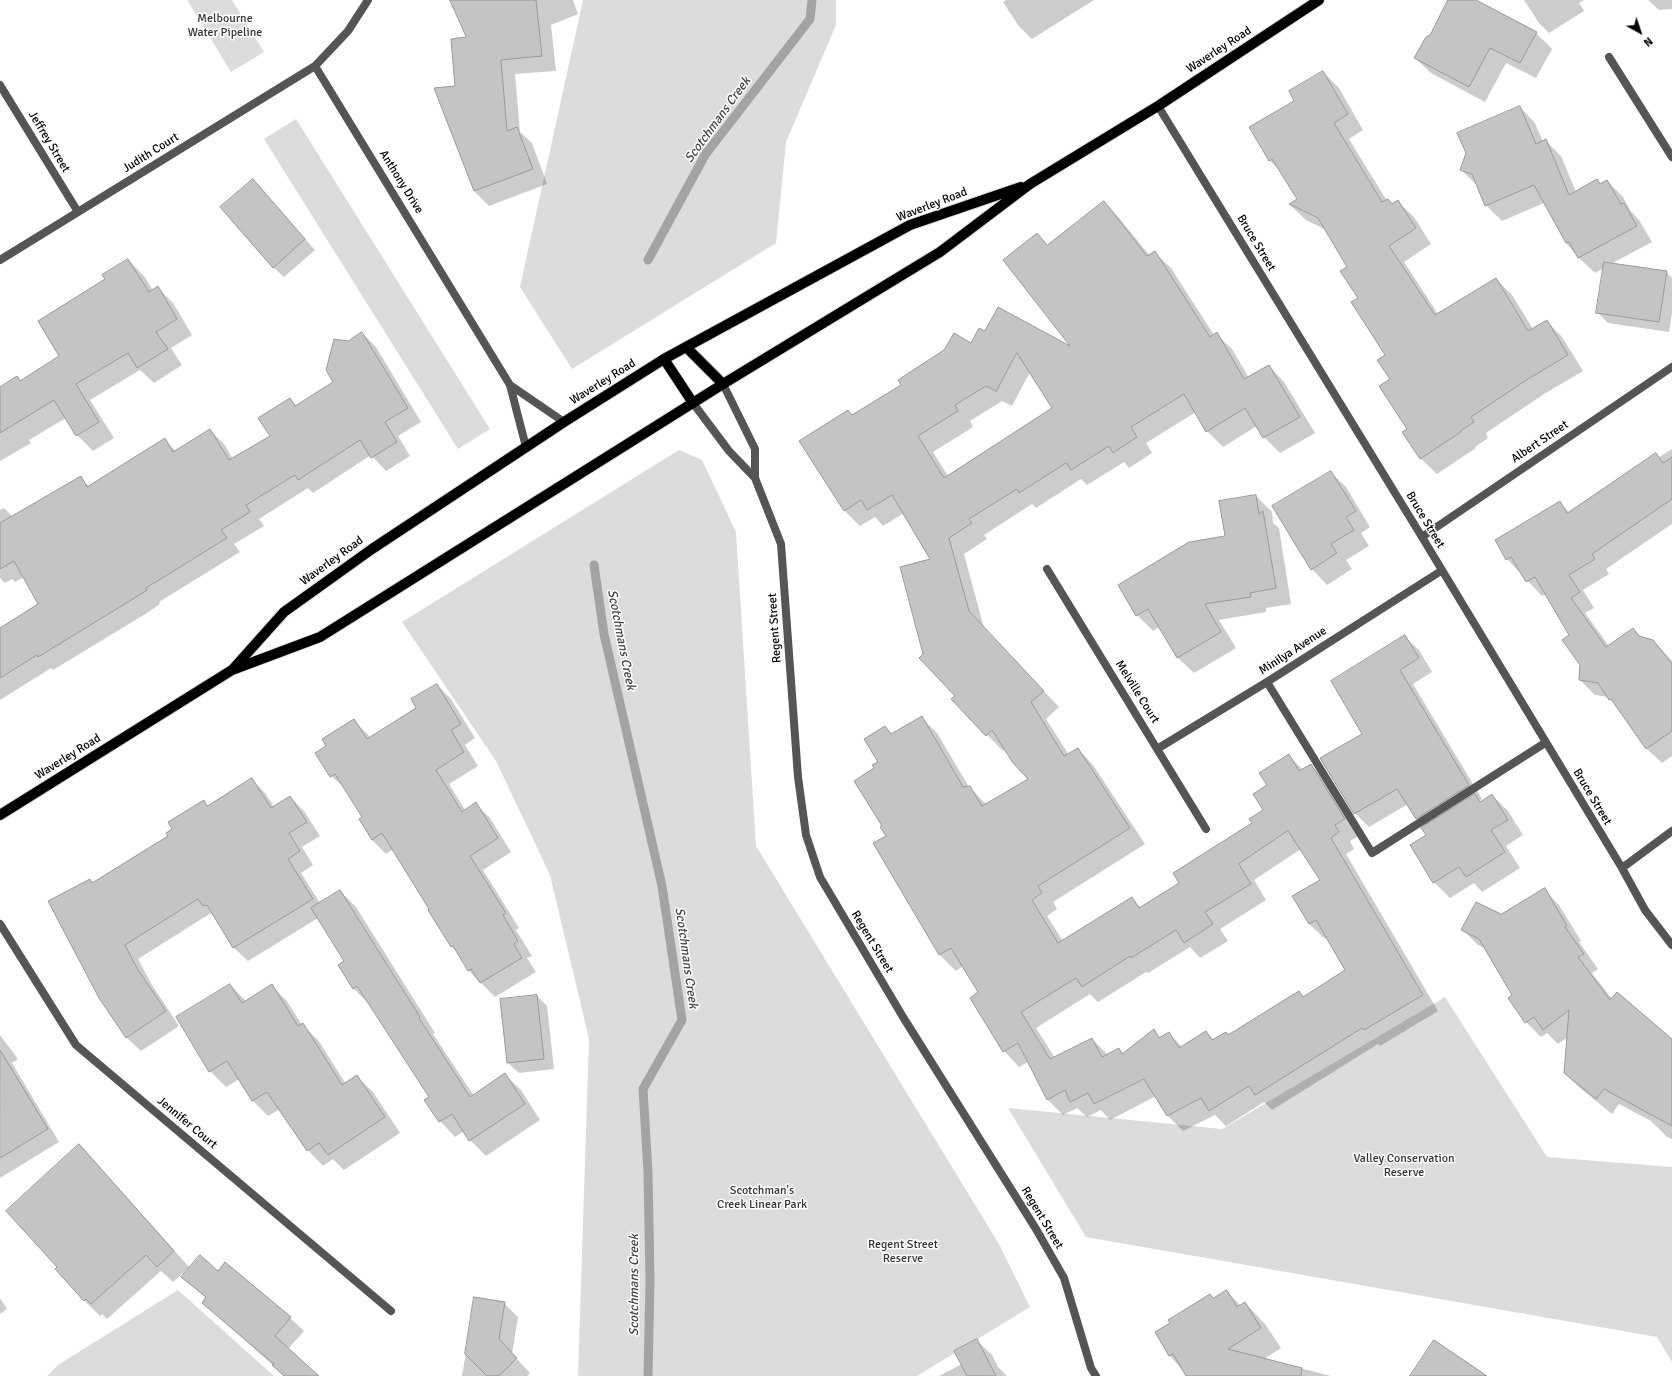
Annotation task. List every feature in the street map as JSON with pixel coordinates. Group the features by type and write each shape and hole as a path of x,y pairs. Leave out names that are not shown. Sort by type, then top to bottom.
{"main road":[{"name":"Waverley Road","path":"0,815 232,670 320,637 723,384 940,252 1030,184 1158,106 1319,0"},
{"name":"Waverley Road","path":"232,670 284,612 372,549 564,422 664,359 910,225 1030,184"},
{"path":"686,347 723,384"},
{"path":"664,359 693,403"}],"street":[{"path":"315,66 348,31 368,0"},
{"path":"1609,57 1672,157"},
{"name":"Judith Court","path":"0,260 315,66"},
{"name":"Anthony Drive","path":"315,66 510,385 526,447"},
{"name":"Jeffrey Street","path":"0,85 78,212"},
{"name":"Bruce Street","path":"1158,106 1422,537 1441,571 1622,868 1645,910 1672,945"},
{"name":"Albert Street","path":"1422,537 1672,367"},
{"name":"Regent Street","path":"723,384 755,449 755,478 781,544 798,777 806,835 820,877 903,1018 1036,1229 1061,1272 1091,1368 1096,1376"},
{"name":"Anthony Drive","path":"510,385 564,422"},
{"name":"Regent Street","path":"693,403 729,451 755,478"},
{"name":"Melville Court","path":"1047,568 1206,829"},
{"name":"Minilya Avenue","path":"1157,749 1267,682 1441,571"},
{"path":"1267,682 1372,853 1545,743"},
{"path":"1622,868 1672,831"},
{"name":"Jennifer Court","path":"0,924 76,1045 391,1311"}],"green space":[{"name":"Melbourne Water Pipeline","path":"187,0 232,0 264,52 231,72"},
{"path":"583,0 836,0 836,25 786,142 776,243 572,369 520,287"},
{"path":"296,119 490,429 458,449 264,139"},
{"name":"Scotchman's Creek Linear Park","path":"679,450 702,460 736,532 756,846 999,1244 1030,1307 917,1376 578,1376 589,1039 550,875 496,761 402,622"},
{"name":"Valley Conservation Reserve","path":"1445,997 1547,1157 1672,1167 1672,1362 1657,1337 1086,1237 1008,1108 1222,1129"},
{"path":"178,1290 274,1376 47,1376 58,1365"}],"building":[{"path":"450,0 536,0 542,56 501,60 507,131 517,127 533,169 474,191 434,88 455,86 451,39 466,37"},
{"path":"1448,0 1476,0 1537,32 1520,63 1490,48 1469,87 1414,58 1426,37 1430,35"},
{"path":"1323,71 1348,114 1334,123 1382,202 1388,199 1392,204 1398,200 1416,228 1389,246 1435,315 1496,278 1528,331 1547,320 1568,355 1528,379 1471,417 1474,422 1420,459 1402,432 1407,429 1379,386 1390,379 1377,360 1385,355 1351,302 1358,298 1340,271 1347,267 1318,218 1289,204 1297,199 1272,159 1269,161 1249,127 1294,101 1289,91"},
{"path":"1520,106 1536,144 1546,139 1569,195 1597,179 1600,184 1607,180 1621,204 1624,203 1637,226 1578,258 1569,242 1566,243 1534,185 1485,206 1472,174 1460,170 1466,153 1457,133"},
{"path":"253,179 305,239 273,268 220,207"},
{"path":"1104,201 1147,256 1155,251 1210,337 1217,332 1244,379 1269,365 1300,417 1263,438 1245,408 1206,432 1184,394 1131,427 1137,437 1113,453 1109,446 1071,470 1066,463 1019,493 1017,489 969,519 972,523 949,538 969,611 1044,691 1031,702 1064,756 1078,748 1130,828 1038,886 1042,893 1032,900 1058,943 1132,897 1139,908 1179,883 1173,873 1252,823 1249,819 1263,810 1253,794 1267,785 1259,773 1289,754 1299,771 1311,764 1345,819 1335,825 1339,832 1331,838 1423,995 1364,1030 1362,1028 1255,1095 1249,1086 1209,1111 1201,1098 1167,1116 1144,1079 1094,1104 1088,1093 1070,1102 1065,1090 1047,1100 1018,1043 1003,1052 970,998 978,992 951,948 939,955 873,843 886,836 880,827 882,826 854,781 874,768 872,765 878,762 864,739 885,726 891,734 922,716 963,787 970,786 982,806 1028,779 1013,763 992,730 986,736 951,699 955,696 919,658 923,654 900,567 930,559 892,495 867,510 861,500 844,511 799,441 848,410 852,415 901,385 898,380 944,350 954,333 971,343 979,328 985,331 998,307 1070,346 1003,260 1037,233 1047,245","holes":["1017,353 1052,408 944,478 918,436 958,411 955,405 986,386 996,391","1288,831 1320,880 1292,896 1309,924 1316,920 1345,970 1303,997 1299,991 1228,1035 1226,1032 1212,1040 1206,1031 1179,1048 1169,1032 1159,1038 1154,1029 1122,1054 1119,1048 1102,1057 1092,1038 1050,1059 1021,1012 1076,978 1082,987 1130,956 1131,958 1176,930 1184,943 1213,924 1205,912 1251,884 1239,864"]},
{"path":"128,259 149,292 158,286 177,319 156,332 168,349 137,368 128,353 76,384 99,422 76,436 54,400 0,433 0,387 17,376 20,381 59,356 38,321 105,279 102,275"},
{"path":"1604,262 1667,271 1659,322 1596,313"},
{"path":"362,332 408,408 385,422 397,442 371,458 360,440 298,480 295,475 246,505 250,512 221,530 227,538 146,588 147,590 133,599 38,657 37,655 0,678 0,628 38,604 14,561 0,569 0,523 81,476 87,487 165,438 173,452 210,429 229,460 270,436 258,418 290,398 295,406 333,382 326,370 334,339 348,341"},
{"path":"1656,453 1663,463 1672,457 1672,499 1592,554 1595,559 1569,575 1580,592 1571,598 1606,647 1633,628 1639,636 1653,640 1672,664 1672,731 1646,749 1598,683 1579,680 1580,665 1562,640 1569,635 1535,577 1526,582 1511,557 1506,560 1495,540 1560,501 1567,513"},
{"path":"1331,471 1356,511 1346,517 1354,530 1331,544 1337,553 1311,570 1272,506"},
{"path":"1256,495 1259,514 1263,511 1276,588 1250,593 1251,597 1205,604 1221,632 1177,658 1148,609 1136,616 1118,585 1189,542 1225,536 1219,501"},
{"path":"1405,635 1419,658 1400,670 1469,785 1416,819 1397,789 1354,814 1320,758 1362,734 1331,681"},
{"path":"437,684 461,724 451,730 464,752 436,770 462,812 476,802 498,838 470,856 506,913 503,915 518,941 514,944 522,958 480,983 471,969 468,971 453,946 451,947 382,833 372,840 359,819 362,817 335,774 330,777 315,753 326,746 322,739 354,719 367,739 416,708 411,699"},
{"path":"252,778 271,808 290,796 307,822 289,833 300,851 288,859 313,899 233,948 207,905 203,906 198,899 125,945 138,970 166,1011 126,1038 99,998 48,901 90,879 92,883 168,836 166,833 172,829 168,822 204,800 207,806"},
{"path":"1475,794 1480,802 1492,794 1508,820 1491,830 1505,852 1466,877 1459,867 1433,883 1410,845 1426,835 1421,828"},
{"path":"1545,888 1567,926 1565,927 1584,954 1578,957 1610,1000 1617,992 1672,1039 1672,1126 1604,1089 1596,1099 1564,1073 1569,1010 1543,1030 1534,1017 1525,1023 1508,998 1512,995 1479,939 1461,930 1476,902 1501,914"},
{"path":"340,890 470,1097 505,1073 525,1104 469,1141 452,1114 439,1122 424,1100 429,1097 357,986 353,989 338,965 344,961 311,908"},
{"path":"230,984 242,1003 272,984 298,1026 303,1023 342,1085 357,1075 385,1117 328,1155 319,1143 307,1151 267,1092 252,1101 227,1061 209,1072 176,1017"},
{"path":"537,995 544,1059 507,1063 500,999"},
{"path":"0,1050 48,1129 0,1158"},
{"path":"79,1144 174,1251 157,1267 146,1255 91,1304 86,1299 84,1301 55,1269 57,1267 6,1211"},
{"path":"200,1255 218,1271 225,1262 291,1317 275,1336 319,1376 284,1376 272,1365 274,1364 202,1303 206,1297 181,1277"},
{"path":"1227,1290 1237,1307 1245,1302 1261,1328 1228,1349 1302,1368 1301,1376 1186,1376 1173,1354 1169,1356 1155,1332 1170,1323 1168,1320 1210,1294 1213,1298"},
{"path":"474,1297 505,1302 499,1339 517,1358 499,1376 487,1376 465,1354"},
{"path":"977,1339 996,1376 967,1376 954,1351"},
{"path":"1434,1340 1487,1376 1410,1376"}],"waterway":[{"name":"Scotchmans Creek","path":"648,260 705,155 810,19 812,0"},
{"name":"Scotchmans Creek","path":"594,565 604,634 662,886 682,1020 643,1089 648,1172 650,1280 648,1376"}],"park label":[{"name":"Regent Street Reserve","path":"903,1252"}]}
